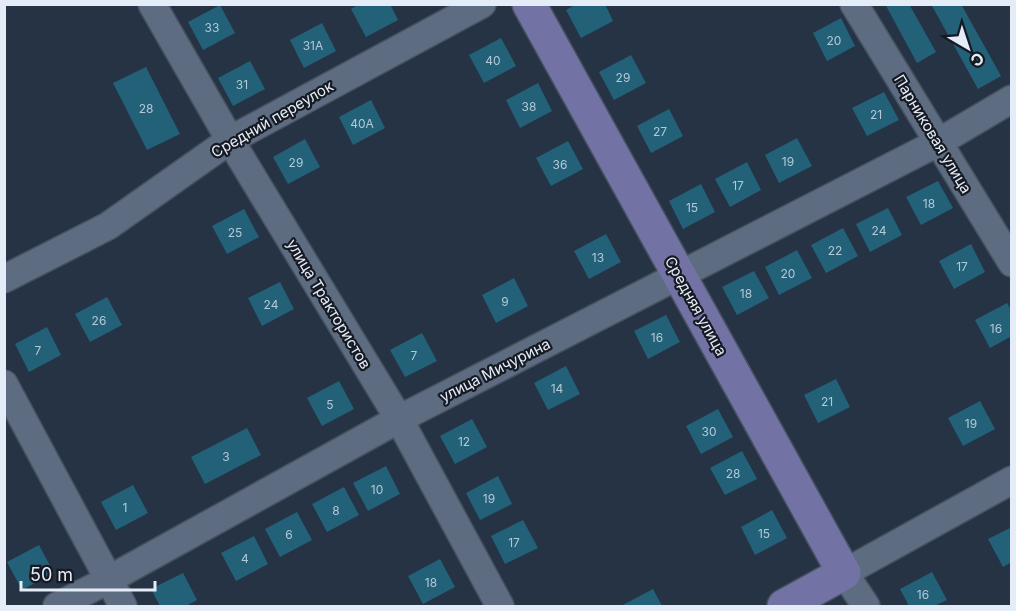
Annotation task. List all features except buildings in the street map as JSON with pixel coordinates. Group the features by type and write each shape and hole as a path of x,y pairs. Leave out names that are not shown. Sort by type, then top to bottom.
{"main road":[{"name":"Средняя улица","path":"529,4 844,573"},
{"path":"784,606 844,573"}],"street":[{"name":"улица Трактористов","path":"152,4 230,140 399,419 500,606"},
{"name":"Средний переулок","path":"4,279 108,226 230,140 482,4"},
{"name":"Парниковая улица","path":"854,4 1011,263"},
{"name":"улица Мичурина","path":"57,606 399,419 939,142 1011,99"},
{"path":"4,384 123,606"},
{"path":"844,573 1011,480"},
{"name":"Средняя улица","path":"844,573 867,606"}]}
